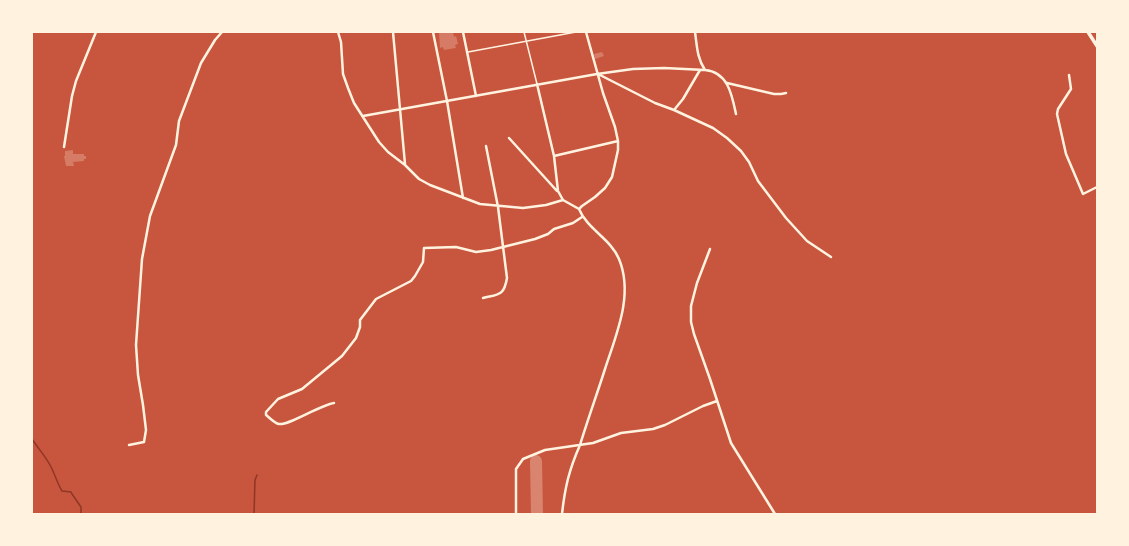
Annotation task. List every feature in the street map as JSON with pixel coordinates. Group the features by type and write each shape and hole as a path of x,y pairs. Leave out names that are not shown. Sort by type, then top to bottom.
{"main road":[{"path":"1088,32 1095,39 1097,46"}],"street":[{"path":"64,147 72,96 76,81 90,51 96,32"},
{"path":"129,445 144,442 146,430 144,405 138,375 136,345 142,259 150,216 176,144 179,121 200,63 214,40 222,32"},
{"path":"339,32 343,74 354,102 379,142 388,152 405,165 419,179 463,198 480,204 498,207 523,208 546,205 563,200"},
{"path":"393,32 405,165"},
{"path":"433,32 447,101 463,198"},
{"path":"463,32 476,96"},
{"path":"524,32 554,156 558,191"},
{"path":"468,52 576,32"},
{"path":"579,209 605,188 612,177 618,150 615,127 597,74 586,32"},
{"path":"694,32 698,57 705,70"},
{"path":"363,116 633,68 713,70 720,74 726,83 733,99 736,114"},
{"path":"674,110 683,99 700,70"},
{"path":"597,74 655,103 713,128 727,138 741,151 749,162 758,181 786,218 807,241 831,257"},
{"path":"1069,75 1071,89 1058,109 1057,114 1066,154 1083,194 1097,187"},
{"path":"726,83 774,94 786,93"},
{"path":"509,138 558,191 563,200 579,209 582,217 612,248 624,273 625,286 621,320 580,445 572,463 565,487 562,514"},
{"path":"554,156 618,141"},
{"path":"483,298 502,293 506,288 507,278 498,207 486,146"},
{"path":"334,403 321,406 301,417 282,424 278,424 266,415 266,412 278,400 302,389 342,356 356,338 360,327 360,320 376,299 411,281 415,276 423,262 424,248 456,247 476,252 504,247 542,236 582,217"},
{"path":"710,249 697,283 691,306 690,322 731,443 775,514"},
{"path":"516,514 516,469 523,459 545,450 593,443 621,434 653,429 666,425 703,406 717,401"}],"building":[{"path":"439,32 453,32 454,37 456,36 458,44 455,45 456,48 444,50 443,47 440,48"},
{"path":"602,52 604,56 595,59 594,54"},
{"path":"73,150 73,154 84,154 86,159 84,159 84,161 73,162 74,166 66,166 64,156 65,151"}],"waterway":[{"path":"32,439 46,458 62,491 71,492 81,507 81,514"},
{"path":"254,514 255,480 257,475"}],"taxiway":[{"path":"536,461 537,514"}]}
